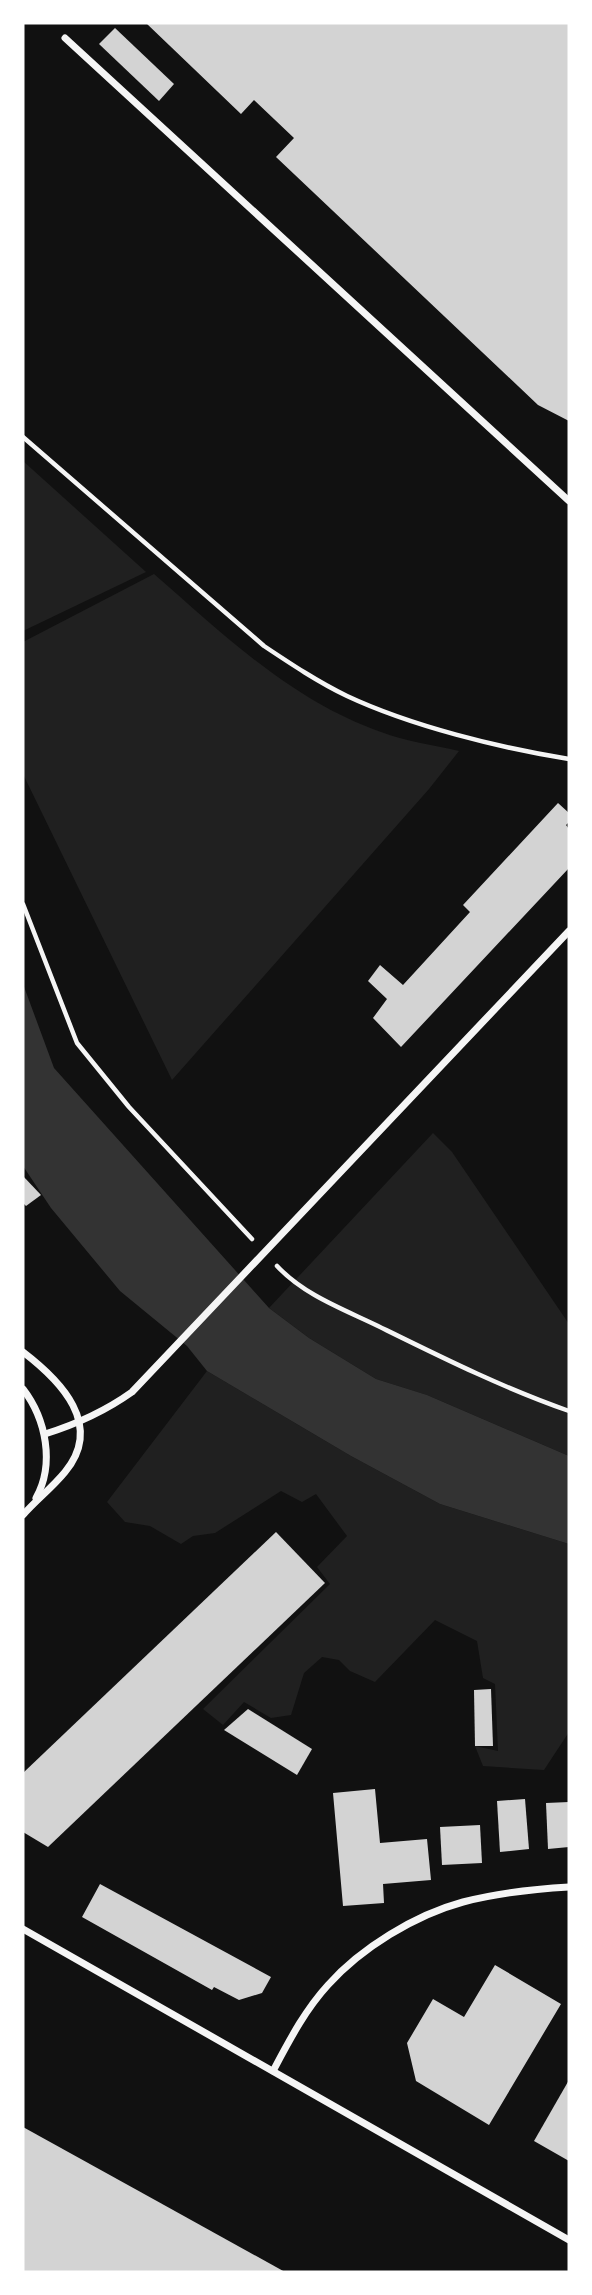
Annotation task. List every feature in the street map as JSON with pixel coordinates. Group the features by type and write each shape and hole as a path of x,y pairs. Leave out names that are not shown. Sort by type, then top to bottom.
{"street":[{"path":"65,38 569,501"},
{"path":"45,1434 79,1423 107,1409 131,1392 569,931"},
{"path":"23,1352 68,1394 80,1433 75,1456 66,1471 23,1515"},
{"path":"23,1389 36,1410 45,1434 45,1468 39,1491 32,1504"},
{"path":"273,2071 306,2014 328,1985 362,1955 389,1937 416,1921 462,1902 517,1892 569,1887"},
{"path":"23,1928 569,2240"}],"path":[{"path":"23,437 264,646 307,674 346,696 387,713 506,747 569,759"},
{"path":"23,904 77,1043 129,1107 294,1281 343,1311 505,1387 569,1411"}],"shaded area":[{"path":"23,461 146,572 23,631"},
{"path":"154,574 233,643 318,703 390,735 459,751 429,789 172,1080 23,774 23,642"},
{"path":"23,984 54,1068 269,1308 309,1338 376,1379 427,1395 569,1456 569,1544 440,1504 351,1456 207,1371 187,1346 120,1291 51,1208 23,1166"},
{"path":"433,1133 452,1152 569,1324 569,1456 427,1395 376,1379 309,1338 269,1308"},
{"path":"207,1371 351,1456 440,1504 569,1544 569,1732 544,1770 483,1766 475,1746 498,1751 495,1684 483,1678 477,1641 435,1620 375,1682 350,1671 339,1660 322,1657 304,1673 291,1715 271,1718 244,1702 223,1725 203,1709 330,1584 317,1567 347,1536 316,1494 302,1502 281,1491 215,1533 193,1536 181,1544 150,1526 125,1522 107,1502"}],"building":[{"path":"146,23 569,23 569,421 538,405 276,157 294,138 254,100 241,114"},
{"path":"115,28 174,84 159,101 99,44"},
{"path":"558,803 569,813 569,822 566,825 569,829 569,868 401,1047 373,1018 387,999 368,981 380,965 403,985 470,912 463,905"},
{"path":"23,1176 41,1195 26,1206 23,1203"},
{"path":"276,1532 325,1583 48,1847 23,1832 23,1773"},
{"path":"491,1689 493,1746 475,1746 474,1690"},
{"path":"248,1709 312,1749 297,1775 224,1730"},
{"path":"375,1789 380,1843 427,1839 431,1880 383,1884 384,1903 343,1906 333,1793"},
{"path":"525,1799 529,1849 500,1852 497,1801"},
{"path":"569,1802 569,1847 548,1849 546,1803"},
{"path":"480,1825 482,1863 442,1865 440,1827"},
{"path":"100,1884 271,1977 262,1993 239,2000 214,1987 212,1990 82,1917"},
{"path":"495,1965 561,2004 489,2125 416,2081 407,2043 433,1999 464,2017"},
{"path":"569,2080 569,2161 534,2141"},
{"path":"23,2127 155,2200 285,2272 23,2272"}]}
